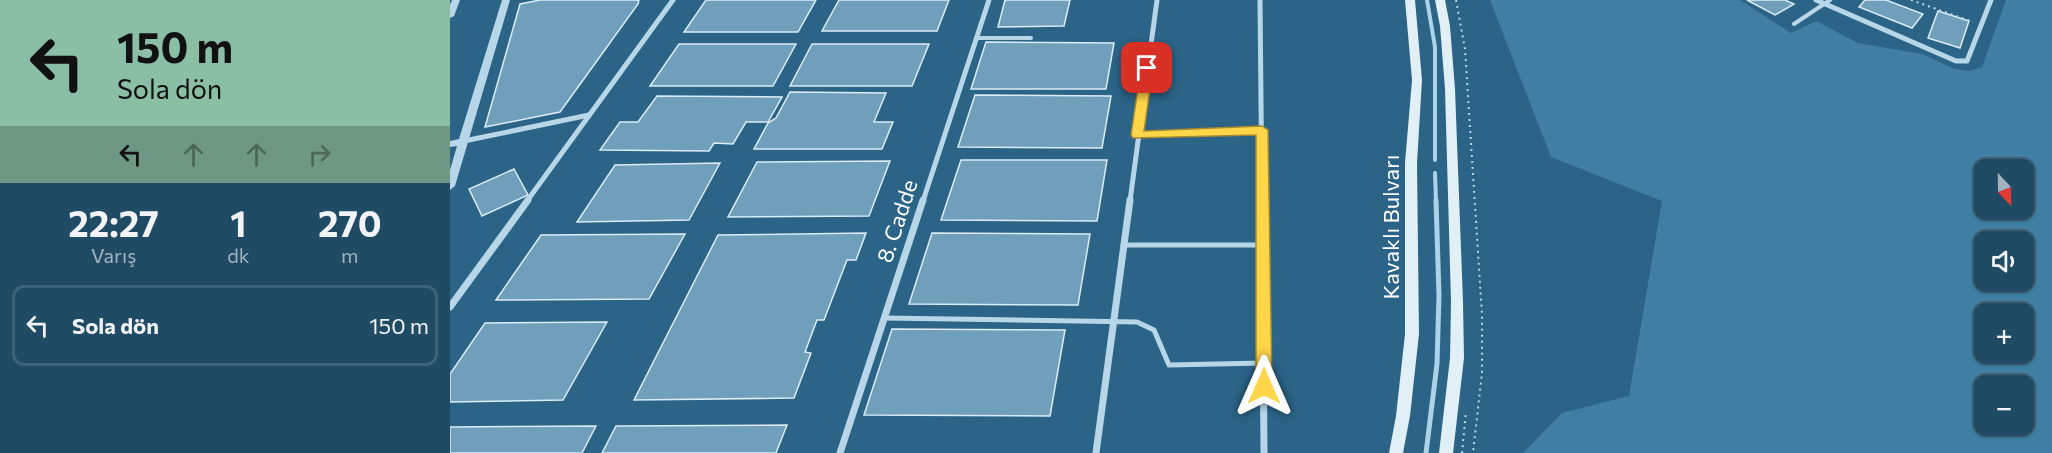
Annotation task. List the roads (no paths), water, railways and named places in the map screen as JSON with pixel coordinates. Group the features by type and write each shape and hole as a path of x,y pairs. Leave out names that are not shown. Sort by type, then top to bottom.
{"main road":[{"name":"Kavaklı Bulvarı","path":"1396,453 1403,416 1412,334 1411,163 1417,80 1410,0"},
{"path":"1440,0 1445,26 1450,89 1457,302 1457,358 1446,453"}],"street":[{"path":"450,16 456,0"},
{"path":"450,186 506,0"},
{"path":"450,307 673,0"},
{"name":"8. Cadde","path":"840,453 988,0"},
{"path":"1096,453 1157,0"},
{"path":"1260,0 1264,453"},
{"path":"1816,0 1827,2 1956,62 1967,61 1991,0"},
{"path":"450,144 590,115"}],"lane":[{"path":"1794,24 1827,2"},
{"path":"976,38 1031,38"},
{"path":"1138,135 1262,130"},
{"path":"1123,245 1263,245"},
{"path":"884,318 1137,322 1154,330 1169,365 1264,363"}],"waterway":[{"path":"1427,0 1435,47 1435,160"},
{"path":"1435,173 1436,201"},
{"path":"1426,453 1437,364 1439,295 1436,200"}]}
